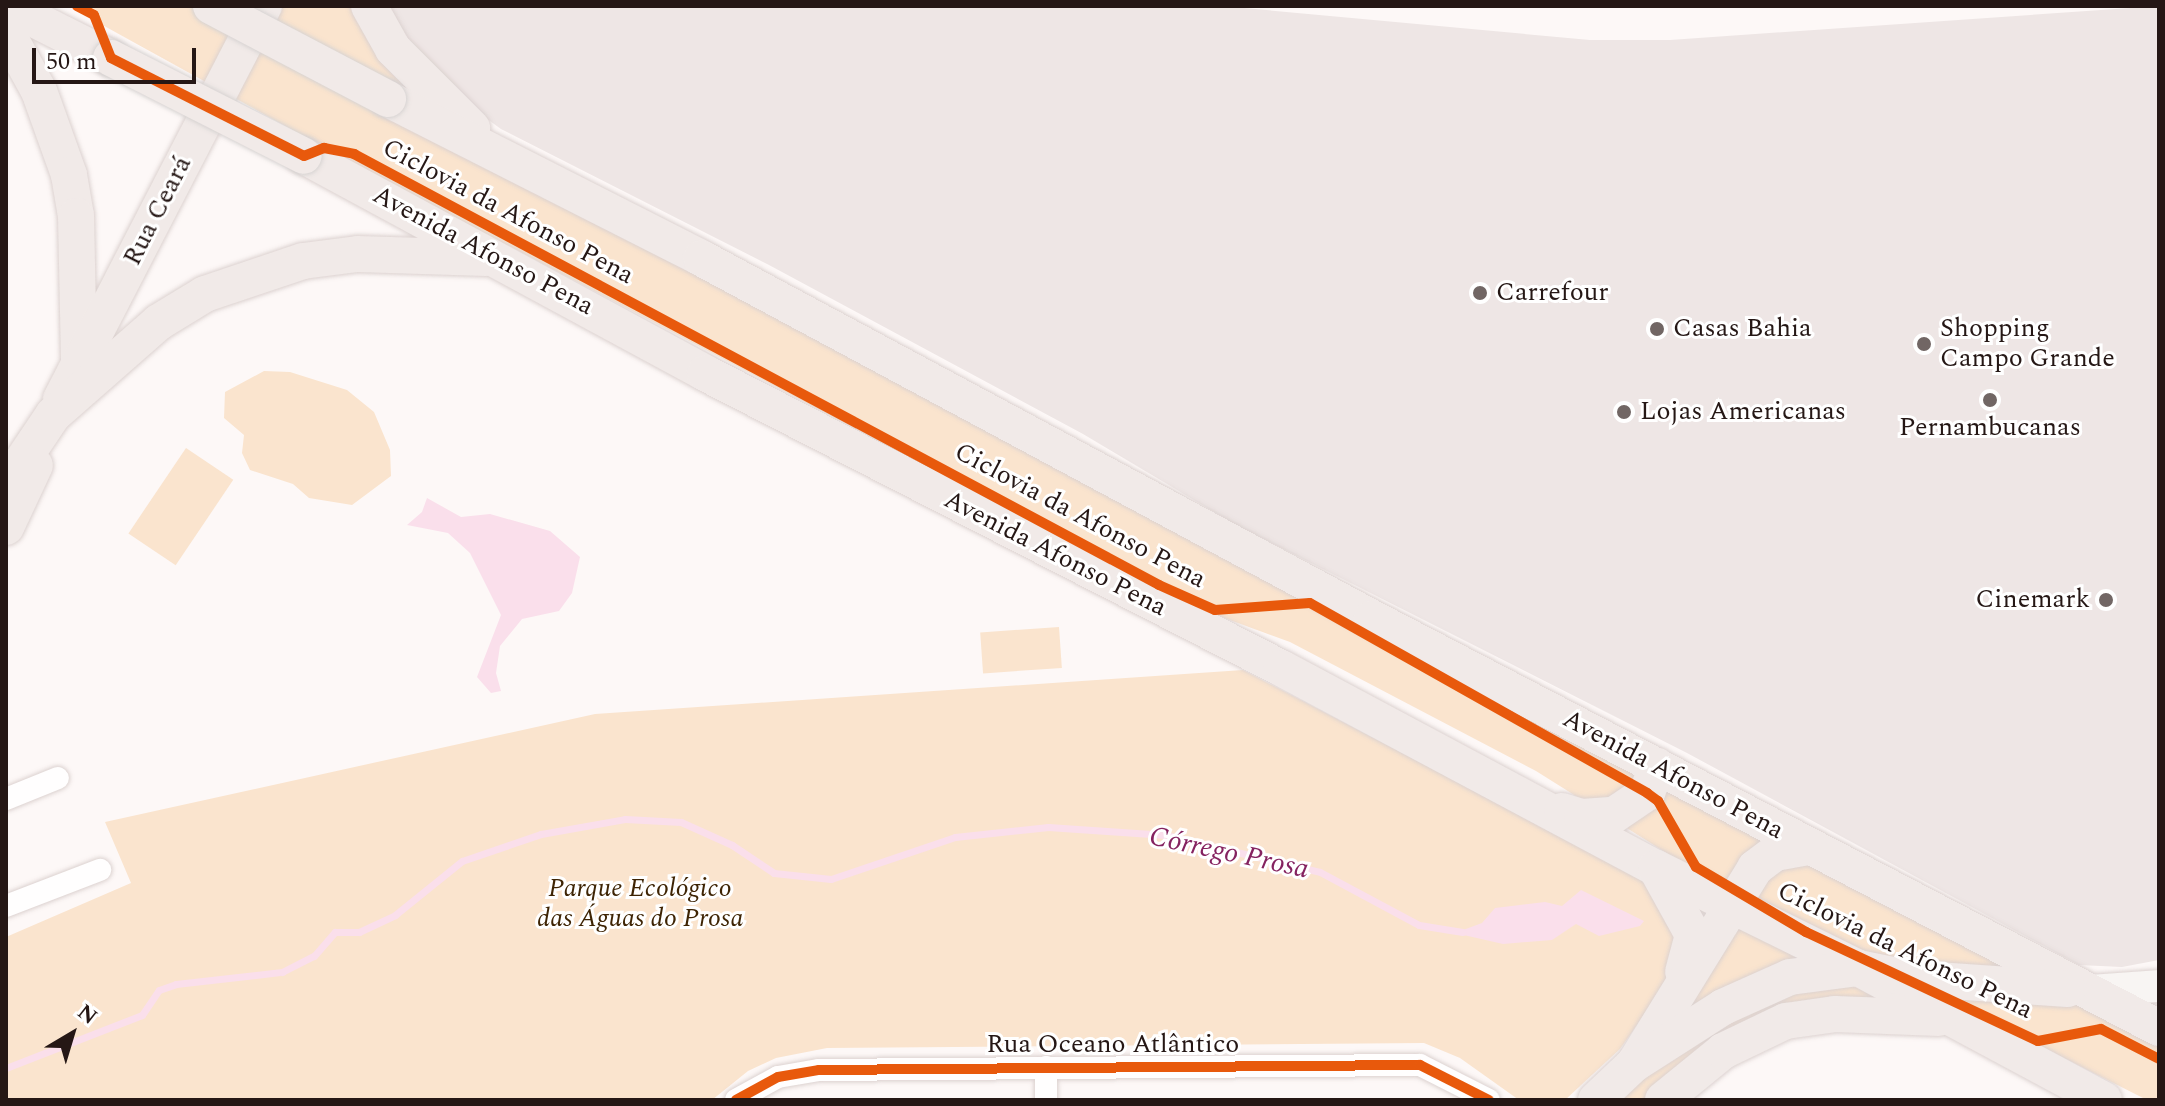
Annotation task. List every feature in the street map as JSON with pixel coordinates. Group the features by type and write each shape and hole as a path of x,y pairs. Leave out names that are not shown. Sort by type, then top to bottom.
{"main road":[{"name":"Avenida Afonso Pena","path":"8,6 504,260 705,373 1281,668 1525,801 1858,968 2104,1100"},
{"name":"Avenida Afonso Pena","path":"211,6 1808,847 2159,1028"},
{"name":"Rua Ceará","path":"6,527 79,362 264,6"},
{"path":"369,6 393,49 438,99 530,173"},
{"path":"6,31 39,91 69,175 76,216 79,362"},
{"path":"53,415 159,322 205,294 252,275 358,254 410,252 504,260"},
{"name":"Rua Ceará","path":"6,485 53,415"},
{"path":"1525,801 1582,817 1614,815 1647,793 1657,766"},
{"path":"1634,1064 1729,904 1763,859 1808,847"},
{"path":"1656,868 1693,935 1675,993"},
{"path":"1596,1100 1634,1064 1755,991 1790,977 1858,968 1907,978 2089,991 2159,986"},
{"path":"1663,1100 1723,1051 1786,1021 1835,1014 1953,1019"}],"street":[{"path":"6,799 58,778"},
{"path":"6,906 100,870"},
{"name":"Rua Oceano Atlântico","path":"736,1100 778,1077 819,1070 1420,1065 1489,1100"},
{"path":"1046,1067 1046,1100"}],"shaded area":[{"name":"Shopping Campo Grande","path":"389,6 1222,6 1590,40 1670,40 2159,6 2159,960 2122,967 2079,965 1687,753 1236,525 1083,434 769,265 501,129 443,87 402,41"},
{"path":"427,498 461,517 490,514 550,531 580,557 572,593 559,611 522,619 500,646 496,673 501,691 491,693 477,677 501,615 470,553 448,533 407,525 422,512"},
{"path":"1581,890 1644,921 1640,926 1599,936 1576,924 1552,940 1503,944 1455,933 1482,923 1495,908 1545,902 1562,906"}],"green space":[{"path":"68,6 189,6 2159,1045 2159,1100 2147,1100 1700,874 1536,771 1290,642 1189,605 354,164"},
{"path":"238,6 356,6 456,120"},
{"path":"264,371 290,372 347,390 374,412 390,450 391,476 352,505 309,498 293,484 250,470 242,453 244,435 224,418 225,392"},
{"path":"186,448 233,480 176,565 128,533"},
{"path":"1059,627 1062,668 983,673 980,633"},
{"name":"Parque Ecológico das Águas do Prosa","path":"1243,670 1653,884 1678,929 1664,987 1620,1049 1565,1100 1519,1100 1460,1058 1424,1043 827,1048 776,1058 748,1071 712,1100 6,1100 6,937 131,883 105,822 595,714"},
{"path":"1729,921 1920,1011 1857,998 1660,1086 1643,1100 1616,1100"}],"waterway":[{"name":"Córrego Prosa","path":"6,1068 142,1015 159,990 176,984 282,972 314,956 335,932 359,932 395,915 462,861 541,834 625,819 681,822 732,845 774,873 831,879 955,837 1048,827 1166,835 1320,872 1419,925 1462,932"}],"cycle path":[{"name":"Ciclovia da Afonso Pena","path":"77,6 94,15 111,58 304,156 324,148 354,154 1159,585 1215,610 1310,603 1647,793 1658,801 1696,867 1806,932 2038,1041 2101,1029 2159,1059"},
{"path":"736,1100 778,1077 819,1070 1420,1065 1489,1100"}],"place":[{"name":"Carrefour","path":"1480,293"},
{"name":"Casas Bahia","path":"1657,329"},
{"name":"Shopping Campo Grande","path":"1924,344"},
{"name":"Pernambucanas","path":"1990,400"},
{"name":"Lojas Americanas","path":"1624,412"},
{"name":"Cinemark","path":"2106,600"}]}
